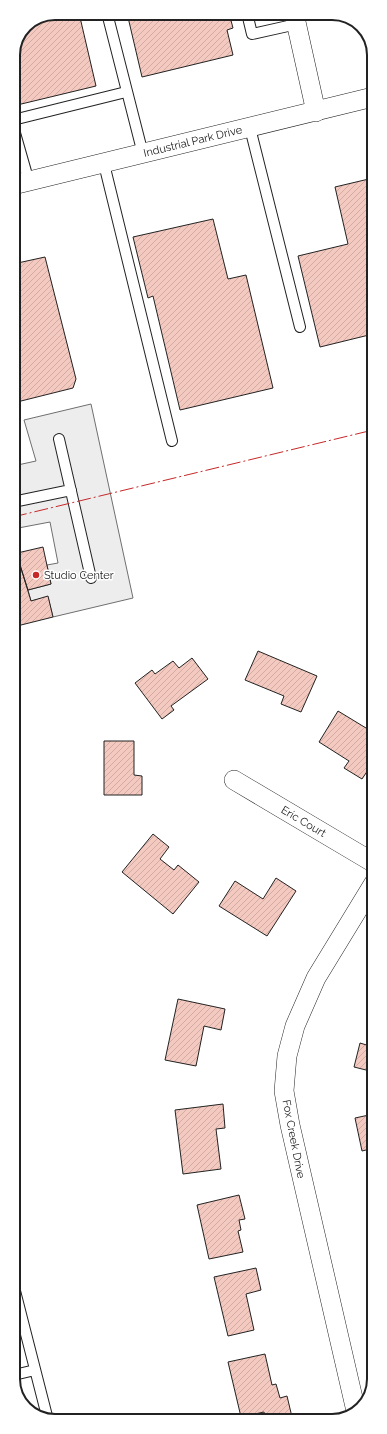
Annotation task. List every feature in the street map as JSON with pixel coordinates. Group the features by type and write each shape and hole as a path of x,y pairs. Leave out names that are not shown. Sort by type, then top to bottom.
{"street":[{"path":"295,20 316,112"},
{"name":"Industrial Park Drive","path":"21,183 104,164 367,99"},
{"name":"Eric Court","path":"234,780 367,859"},
{"name":"Fox Creek Drive","path":"355,1405 290,1125 284,1091 287,1056 295,1026 316,978 367,894"}],"lane":[{"path":"109,20 143,154"},
{"path":"249,20 252,34 292,20"},
{"path":"20,118 126,92"},
{"path":"250,128 300,327"},
{"path":"104,164 172,441"},
{"path":"59,439 91,578"},
{"path":"20,501 71,490"},
{"path":"20,1311 46,1412"},
{"path":"20,1374 35,1370"}],"shaded area":[{"path":"91,404 133,598 53,617 48,597 31,601 28,590 51,584 47,565 58,563 50,522 20,528 20,464 36,461 24,420"}],"building":[{"path":"81,20 96,86 20,104 20,55 26,35 35,26 48,21"},
{"path":"129,20 231,20 233,28 227,30 233,55 142,77"},
{"path":"367,179 367,335 320,347 298,256 348,244 335,187"},
{"path":"213,219 228,279 246,275 273,388 180,410 153,296 148,298 133,237"},
{"path":"45,257 76,379 73,388 20,401 20,262"},
{"name":"Studio Center","path":"43,547 51,584 28,590 20,565 20,552"},
{"path":"20,565 31,601 48,596 53,617 20,625"},
{"path":"258,651 317,676 301,712 281,704 284,696 245,680"},
{"path":"192,658 208,679 171,706 174,710 162,719 135,683 152,670 155,674 173,661 179,668"},
{"path":"338,711 366,728 367,727 367,772 362,779 344,768 349,761 319,742"},
{"path":"104,741 134,741 134,775 142,776 142,795 104,795"},
{"path":"153,834 169,847 160,859 174,870 178,865 199,882 173,914 122,872"},
{"path":"276,878 296,891 267,936 219,906 235,881 263,899"},
{"path":"178,999 225,1009 221,1030 204,1026 196,1066 165,1060"},
{"path":"360,1043 367,1045 367,1070 354,1067"},
{"path":"223,1104 225,1128 216,1129 221,1169 183,1174 175,1110"},
{"path":"367,1115 367,1150 362,1151 355,1118"},
{"path":"239,1195 245,1219 239,1220 241,1230 238,1231 243,1252 209,1259 197,1205"},
{"path":"256,1268 261,1290 246,1294 254,1330 228,1336 214,1277"},
{"path":"265,1354 272,1385 276,1384 280,1398 287,1396 291,1414 264,1414 264,1412 255,1414 240,1414 228,1362"}],"power":[{"path":"20,515 367,431"}],"place":[{"name":"Studio Center","path":"36,575"}]}
